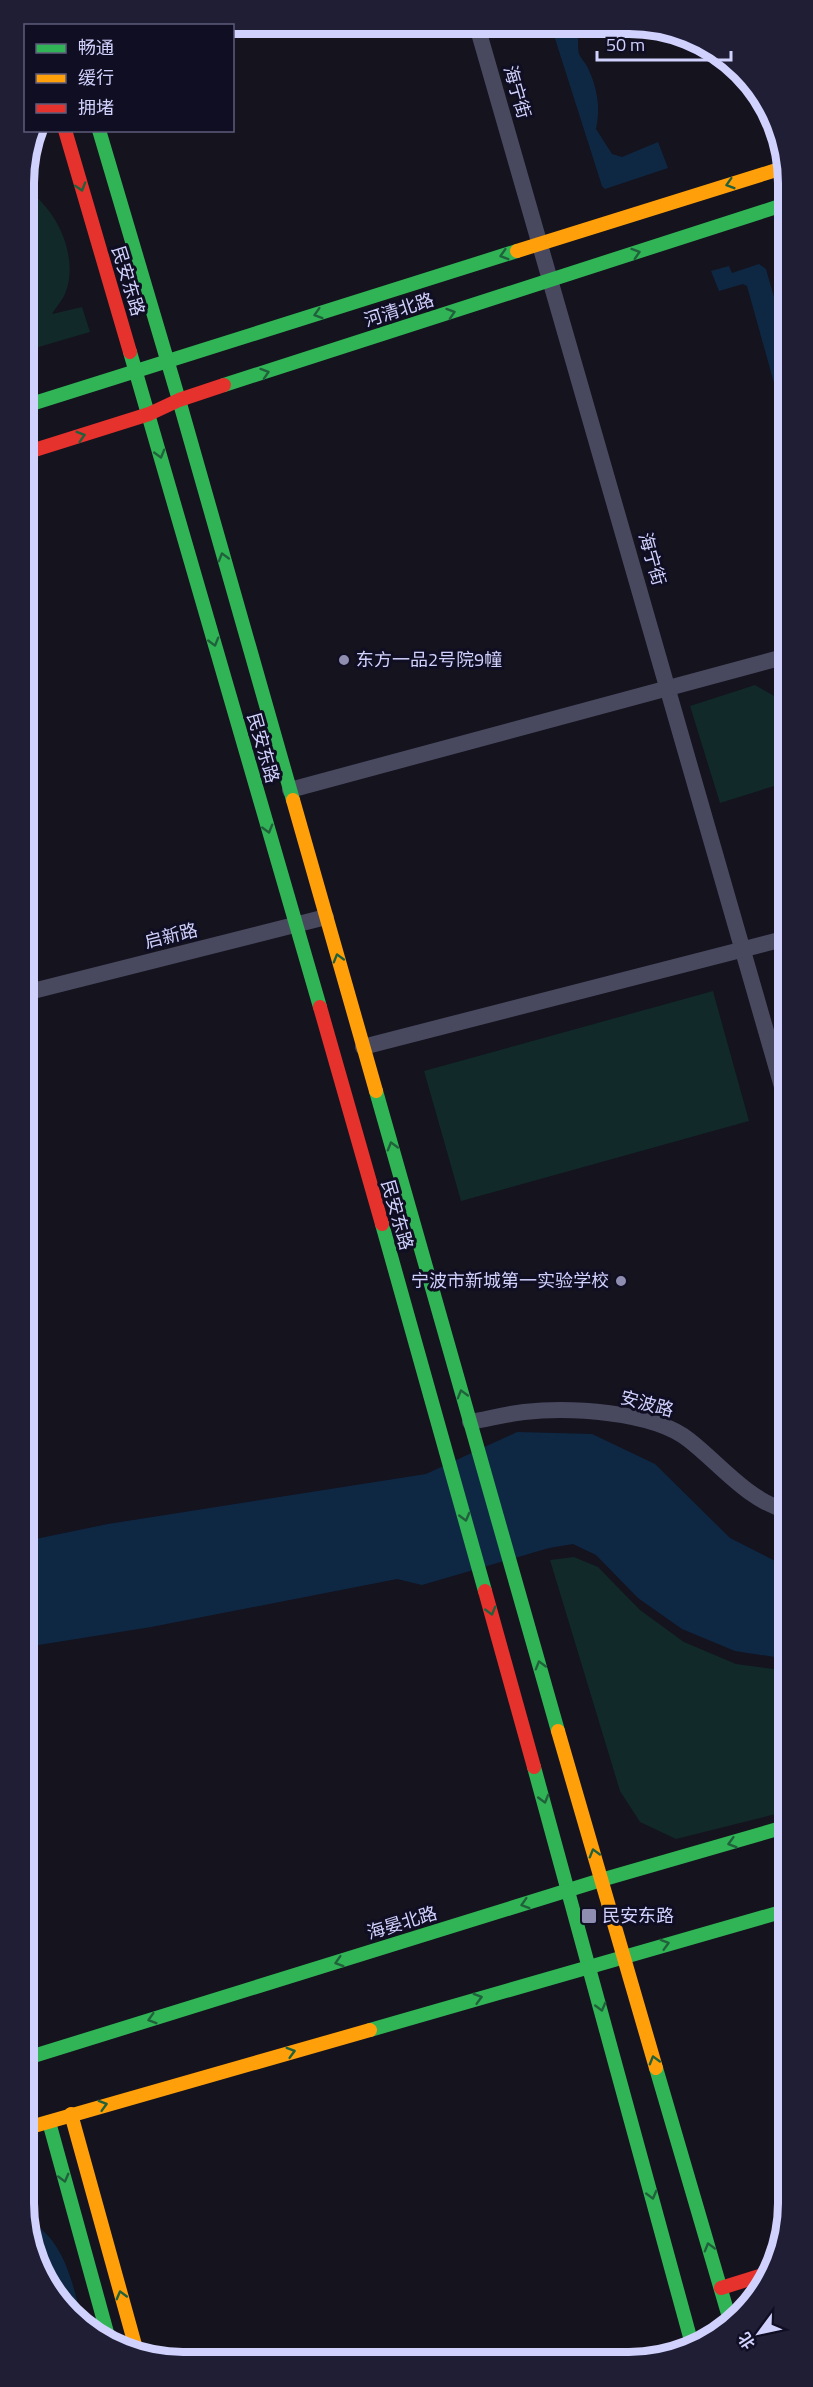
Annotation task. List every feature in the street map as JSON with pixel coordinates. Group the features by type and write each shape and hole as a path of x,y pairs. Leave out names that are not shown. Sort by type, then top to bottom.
{"main road":[{"name":"民安东路","path":"66,132 149,414 454,1479 590,1966 691,2339"},
{"name":"民安东路","path":"100,132 179,400 601,1880 728,2315"},
{"name":"河清北路","path":"35,403 778,170"},
{"name":"河清北路","path":"35,450 149,414 179,400 778,207"},
{"name":"海晏北路","path":"34,2056 601,1880 778,1829"},
{"path":"34,2126 778,1913"},
{"path":"71,2114 135,2344"},
{"path":"49,2122 107,2331"},
{"path":"721,2288 759,2276"}],"street":[{"name":"海宁街","path":"479,34 552,280 778,1072"},
{"path":"290,789 778,658"},
{"name":"启新路","path":"35,991 326,916"},
{"path":"363,1047 778,940"},
{"name":"安波路","path":"470,1422 524,1412 560,1410 603,1412 669,1428 687,1438 748,1492 778,1508"}],"green space":[{"path":"35,196 55,220 67,250 70,265 64,297 52,314 82,307 90,332 35,348"},
{"path":"755,685 778,698 778,785 720,803 690,706"},
{"path":"713,991 749,1121 461,1201 424,1071"},
{"path":"574,1557 598,1567 640,1610 684,1642 736,1664 778,1670 778,1814 676,1839 640,1822 620,1791 550,1560"}],"water":[{"path":"554,34 578,34 579,54 587,66 596,89 598,113 596,129 612,154 622,157 658,142 668,168 605,189 602,186"},
{"path":"759,264 766,269 778,312 778,397 747,286 743,284 719,291 711,271 729,266 732,273"},
{"path":"517,1432 592,1434 655,1464 730,1538 778,1561 778,1657 735,1651 682,1629 638,1598 596,1555 573,1544 549,1548 422,1585 397,1579 151,1627 34,1646 34,1539 108,1524 426,1474"},
{"path":"36,2225 51,2239 59,2251 71,2278 80,2310 71,2302 50,2270 42,2252"}],"traffic: fast":[{"path":"100,132 293,800"},
{"path":"224,385 778,207"},
{"path":"35,403 517,251"},
{"path":"130,352 320,1007"},
{"path":"376,1091 558,1731"},
{"path":"382,1224 485,1591"},
{"path":"534,1767 691,2339"},
{"path":"34,2056 601,1880 778,1829"},
{"path":"370,2030 778,1913"},
{"path":"656,2068 728,2315"},
{"path":"49,2122 107,2331"}],"traffic: slow":[{"path":"517,251 778,170"},
{"path":"293,800 376,1091"},
{"path":"558,1731 656,2068"},
{"path":"34,2126 370,2030"},
{"path":"71,2114 135,2344"}],"traffic: jam":[{"path":"66,132 130,352"},
{"path":"35,450 149,414 179,400 224,385"},
{"path":"320,1007 382,1224"},
{"path":"485,1591 534,1767"},
{"path":"721,2288 759,2276"}],"place":[{"name":"东方一品2号院9幢","path":"344,660"},
{"name":"宁波市新城第一实验学校","path":"621,1281"},
{"name":"民安东路","path":"589,1916"}]}
